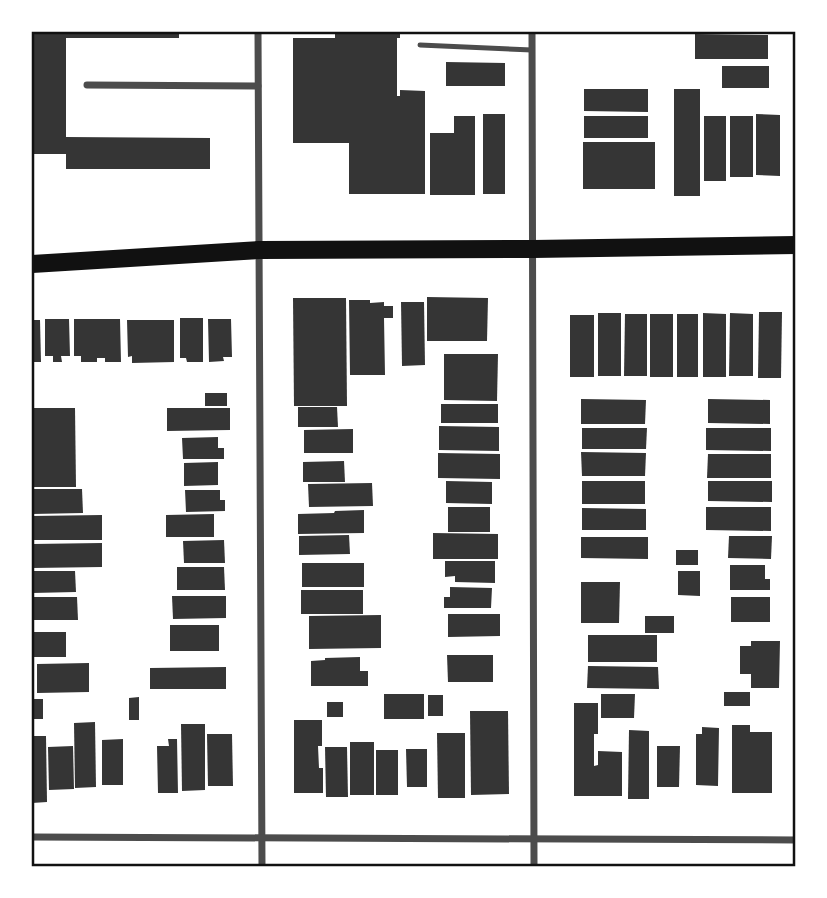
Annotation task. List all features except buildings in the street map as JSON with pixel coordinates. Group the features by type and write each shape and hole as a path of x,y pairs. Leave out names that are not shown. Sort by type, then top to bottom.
{"main road":[{"path":"32,264 259,250 796,245"}],"street":[{"path":"258,32 262,866"},
{"path":"532,32 534,866"},
{"path":"87,85 258,86"},
{"path":"32,837 796,840"}],"lane":[{"path":"420,45 532,50"}]}
